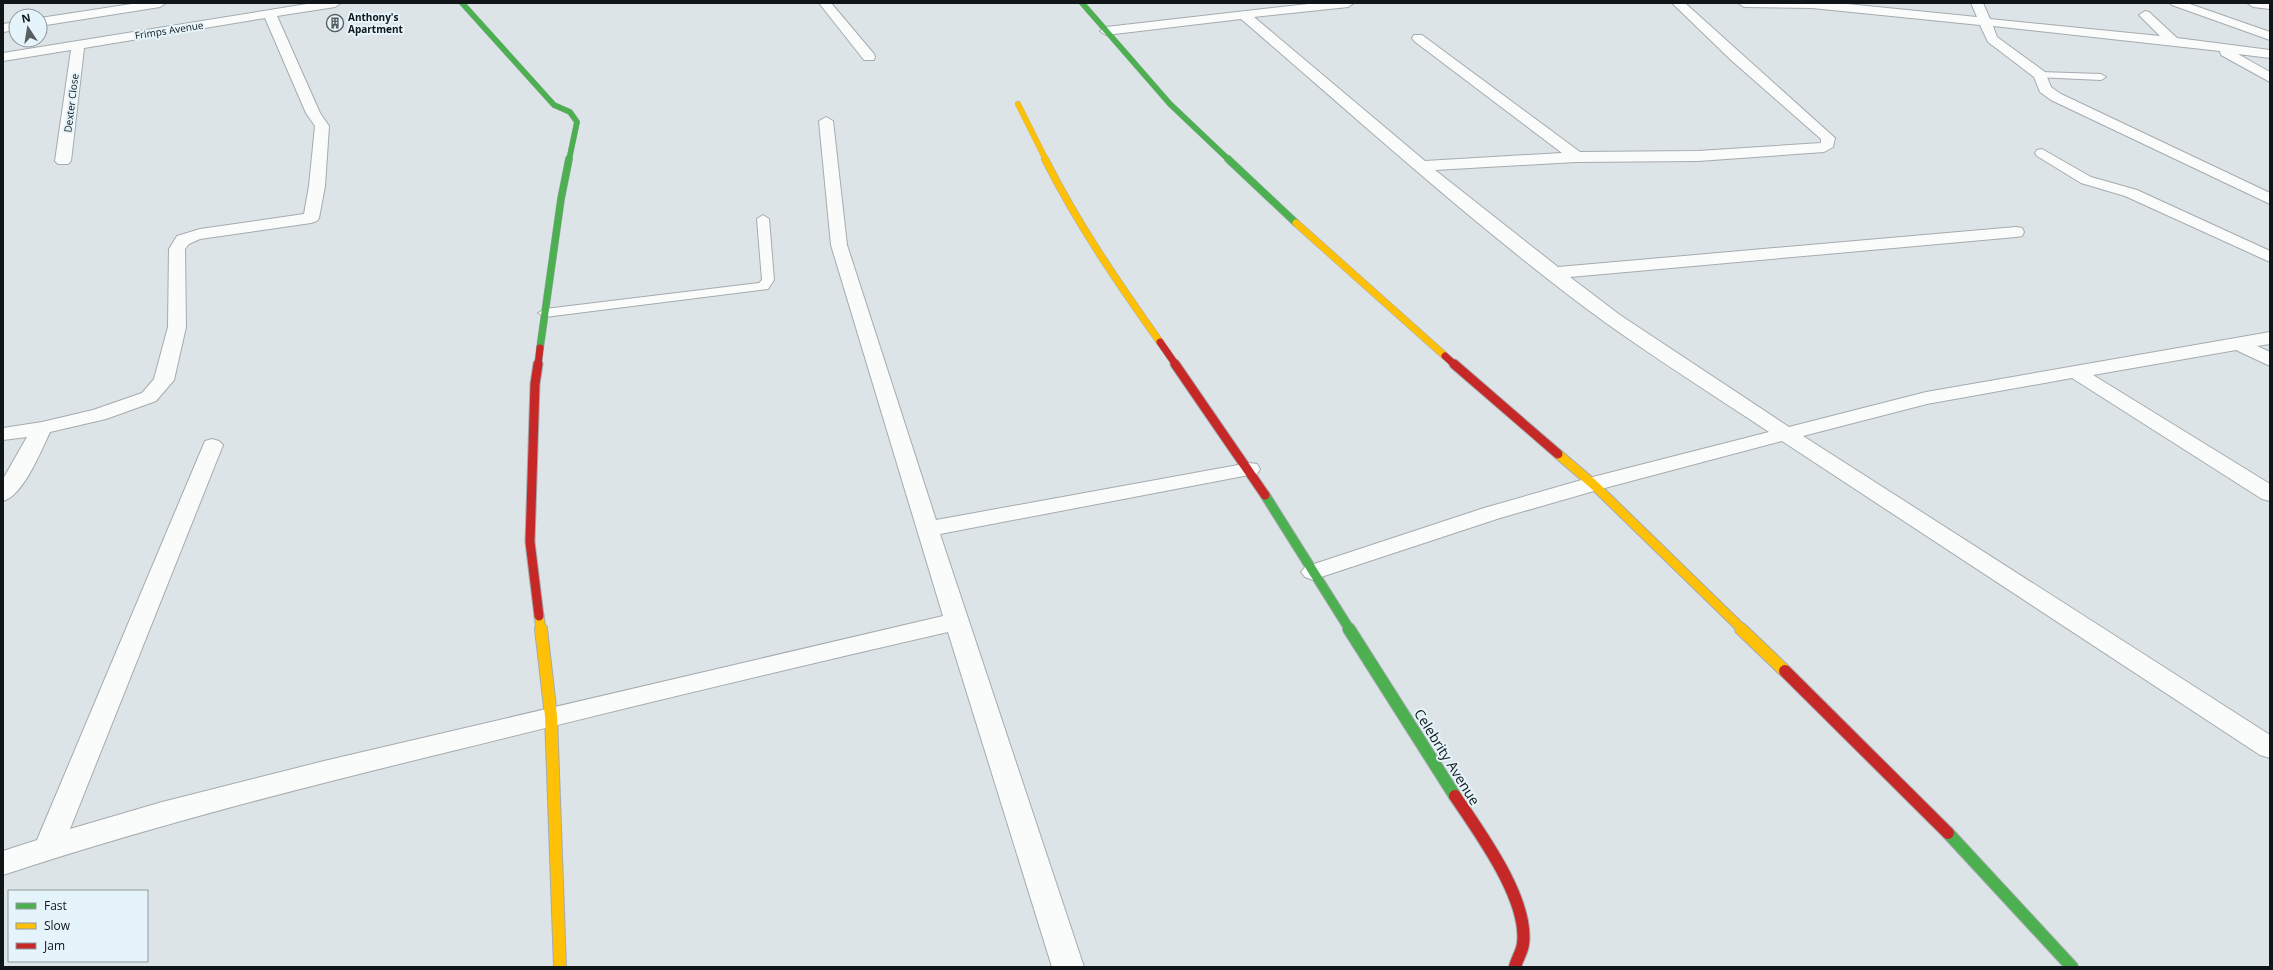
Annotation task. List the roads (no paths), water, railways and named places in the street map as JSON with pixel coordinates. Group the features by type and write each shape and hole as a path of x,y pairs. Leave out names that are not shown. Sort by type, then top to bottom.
{"street":[{"path":"48,21 160,3"},
{"name":"Frimps Avenue","path":"3,57 335,3"},
{"path":"462,3 554,105 570,112 577,122 561,199 535,384 530,542 551,716 560,967"},
{"path":"825,3 869,57"},
{"path":"1082,3 1170,104 1270,200 1395,312 1593,484 1923,806 2072,967"},
{"path":"1106,31 1348,3"},
{"path":"1421,166 1576,157 1698,156 1813,151 1824,148 1828,144 1828,138 1736,57 1678,3"},
{"path":"1744,3 1812,4 2173,41 2270,54"},
{"path":"1977,3 1992,39 2040,75 2046,89 2056,97 2270,199"},
{"path":"2176,3 2270,36"},
{"path":"2253,3 2270,5"},
{"path":"3,434 42,428 99,415 149,397 164,380 177,327 177,249 179,242 187,237 200,234 311,218 317,186 322,126 313,113 270,14"},
{"path":"1244,15 1467,206 1613,319 1785,434 2270,748"},
{"path":"2145,15 2173,41"},
{"path":"2222,19 2270,25"},
{"path":"1418,38 1576,157"},
{"name":"Dexter Close","path":"63,161 78,45"},
{"path":"2218,48 2270,78"},
{"name":"Celebrity Avenue","path":"1018,104 1059,187 1115,277 1249,469 1504,874 1521,918 1523,943 1515,967"},
{"path":"826,121 839,245 927,529 958,621 1068,967"},
{"path":"2042,153 2086,180 2131,193 2270,257"},
{"path":"1552,273 2016,232"},
{"path":"1313,572 1492,513 1593,484 1926,398 2270,338"},
{"path":"2239,344 2270,360"},
{"path":"2074,371 2270,494"},
{"path":"3,494 20,471 42,428"},
{"path":"48,848 212,445"},
{"path":"927,529 1249,469"},
{"path":"3,863 48,848 257,787 551,716 958,621"}],"lane":[{"path":"2040,75 2101,77"},
{"path":"545,313 763,286 768,280 763,219"}],"place":[{"name":"Anthony's Apartment","path":"335,23"}]}
